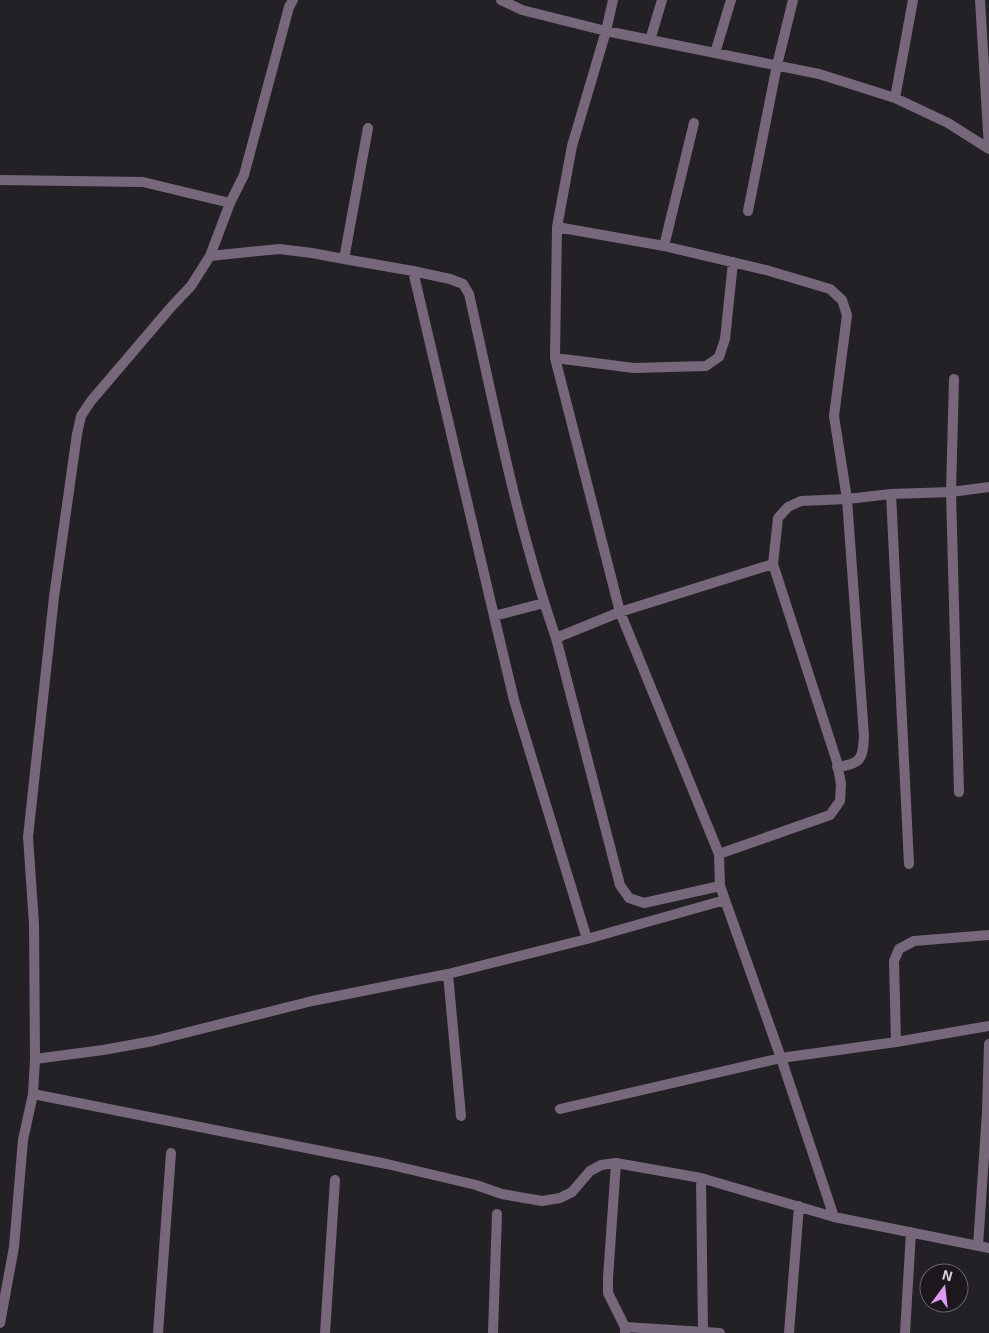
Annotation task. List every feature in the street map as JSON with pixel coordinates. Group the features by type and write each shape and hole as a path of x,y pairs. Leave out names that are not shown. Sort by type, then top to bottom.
{"street":[{"path":"0,1323 14,1247 23,1140 33,1094 35,1059 34,924 28,837 54,597 77,434 81,416 91,401 191,286 210,256 230,203 244,175 293,0"},
{"path":"501,0 524,5 606,31 819,74 894,98 948,123 989,148"},
{"path":"613,0 606,31 572,146 557,228 555,358 620,612 719,854 720,886 781,1058 834,1217"},
{"path":"650,40 662,0"},
{"path":"715,53 731,0"},
{"path":"748,211 777,65 793,0"},
{"path":"894,98 914,0"},
{"path":"980,0 989,148"},
{"path":"664,246 694,123"},
{"path":"344,260 368,128"},
{"path":"0,180 143,182 230,203"},
{"path":"557,228 664,246 766,270 830,289 842,300 847,315 834,416 846,498 864,736 863,751 858,761 850,766 837,767"},
{"path":"210,256 278,249 312,252 344,260 413,271 450,279 463,284 470,294 516,507 556,638 620,885 629,898 644,902 720,886"},
{"path":"555,358 634,368 706,366 719,357 725,339 733,262"},
{"path":"413,271 514,700 587,939"},
{"path":"954,378 952,492 959,792"},
{"path":"719,854 830,815 840,801 841,784 837,767 773,564 778,518 788,507 801,501 890,494 952,492 989,487"},
{"path":"890,494 909,864"},
{"path":"556,638 620,612 773,564"},
{"path":"494,616 544,603"},
{"path":"35,1059 153,1041 312,1001 448,974 587,939 725,900"},
{"path":"896,1042 894,961 899,949 914,941 989,935"},
{"path":"448,974 461,1116"},
{"path":"560,1108 781,1058 896,1042 989,1026"},
{"path":"978,1246 988,1112 989,1044"},
{"path":"33,1094 387,1164 476,1185 502,1194 542,1201 560,1198 572,1192 590,1170 601,1165 616,1163 702,1178 834,1217 989,1248"},
{"path":"158,1333 171,1152"},
{"path":"616,1163 608,1293 625,1330 720,1333"},
{"path":"702,1178 703,1332"},
{"path":"325,1333 335,1180"},
{"path":"789,1333 799,1206"},
{"path":"493,1333 497,1214"},
{"path":"905,1333 912,1232"}]}
